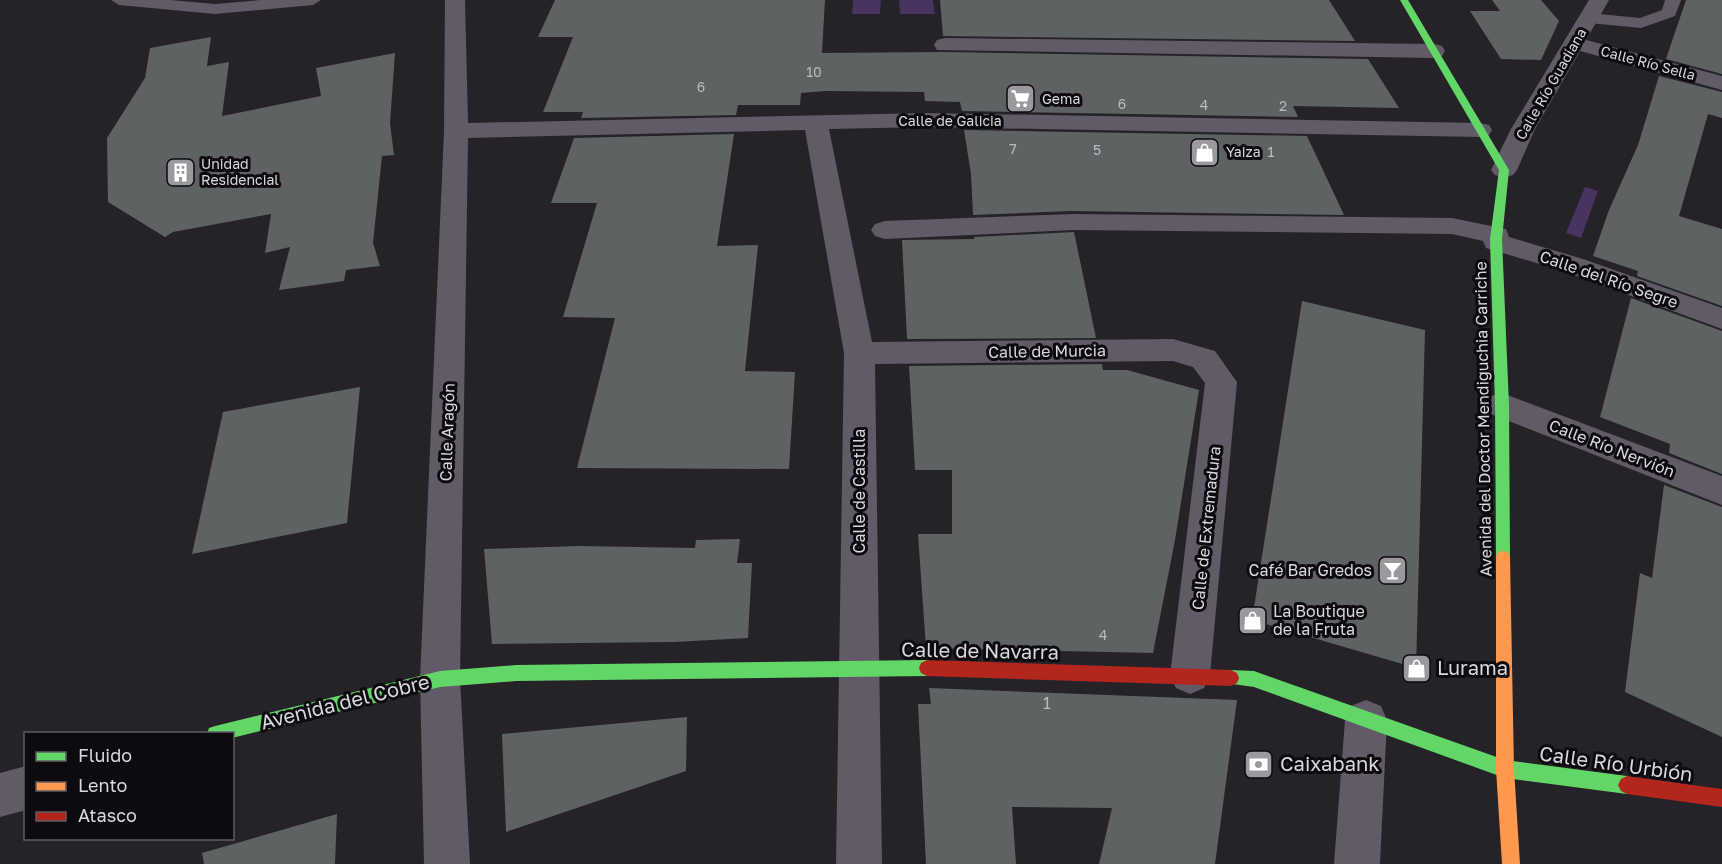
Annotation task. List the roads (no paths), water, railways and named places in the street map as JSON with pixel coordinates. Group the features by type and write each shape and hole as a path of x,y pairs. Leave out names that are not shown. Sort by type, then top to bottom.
{"main road":[{"path":"1404,0 1504,170"},
{"name":"Avenida del Doctor Mendiguchia Carriche","path":"1504,170 1496,239 1502,405 1504,769 1511,864"},
{"name":"Calle de Navarra","path":"440,679 516,673 923,668 1190,675 1254,679 1504,769"},
{"name":"Avenida del Cobre","path":"223,732 440,679"},
{"name":"Calle Río Urbión","path":"1504,769 1722,798"}],"street":[{"name":"Calle Aragón","path":"447,864 440,679 456,131 455,0"},
{"name":"Calle Río Guadiana","path":"1504,170 1523,129 1594,9"},
{"name":"Calle Río Sella","path":"1574,43 1722,83"},
{"path":"945,45 1434,51"},
{"name":"Calle de Galicia","path":"456,131 926,120 1480,130"},
{"name":"Calle de Castilla","path":"816,123 818,144 859,353 859,864"},
{"name":"Calle del Río Segre","path":"885,230 1073,222 1452,226 1573,265 1722,320"},
{"name":"Calle de Murcia","path":"859,353 1173,350 1204,359 1221,382"},
{"name":"Calle de Extremadura","path":"1190,675 1221,382"},
{"name":"Calle Río Nervión","path":"1502,405 1722,491"},
{"path":"1358,864 1366,720"},
{"path":"0,795 24,789"}],"lane":[{"path":"119,0 215,9 313,0"},
{"path":"1594,9 1641,22 1669,13 1673,0"}],"place":[{"name":"Gema","path":"1021,99"},
{"name":"Yaiza","path":"1205,152"},
{"name":"Unidad Residencial","path":"180,172"},
{"name":"Café Bar Gredos","path":"1393,570"},
{"name":"La Boutique de la Fruta","path":"1252,620"},
{"name":"Lurama","path":"1416,668"},
{"name":"Caixabank","path":"1259,764"}]}
